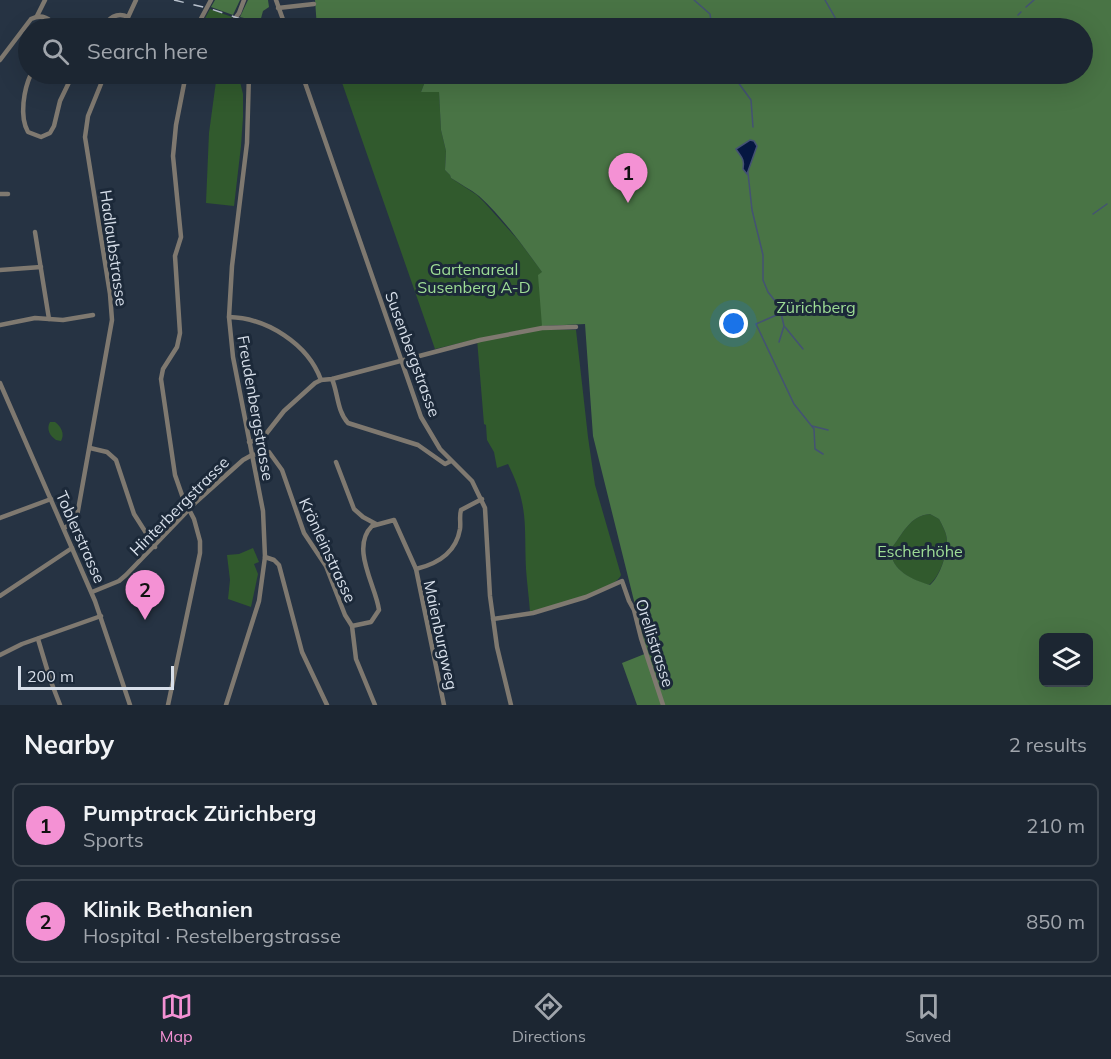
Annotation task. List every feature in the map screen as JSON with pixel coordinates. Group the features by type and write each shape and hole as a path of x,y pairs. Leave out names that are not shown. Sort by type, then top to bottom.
{"street":[{"path":"34,18 45,0"},
{"path":"113,18 121,14 128,17 136,0"},
{"path":"201,18 211,0"},
{"path":"235,18 244,0"},
{"path":"276,0 281,18"},
{"path":"278,8 314,4"},
{"path":"37,16 45,18"},
{"path":"0,60 18,36"},
{"path":"28,84 25,93 25,124 32,135 41,137 50,133 54,126 60,101 68,84"},
{"name":"Hadlaubstrasse","path":"64,528 73,523 77,516 112,311 85,129 101,84"},
{"path":"168,705 200,553 199,534 174,475 161,379 163,369 177,347 180,333 175,256 182,237 173,156 184,84"},
{"name":"Freudenbergstrasse","path":"226,705 259,601 265,557 265,527 233,357 229,317 232,266 247,143 249,84"},
{"name":"Susenbergstrasse","path":"305,84 424,424 435,443 472,481 482,500 486,515 493,619 510,705"},
{"path":"0,194 8,194"},
{"path":"35,232 49,319"},
{"path":"0,270 41,267"},
{"path":"0,325 36,318 63,320 93,315"},
{"path":"229,317 255,320 275,328 304,353 321,380"},
{"path":"249,442 262,439 284,411 321,380 523,331 576,327"},
{"path":"332,379 338,393 342,415 348,423 418,445 445,464 451,461"},
{"name":"Toblerstrasse","path":"0,383 92,592 130,705"},
{"path":"90,448 107,452 116,460 134,514 155,546"},
{"name":"Krönleinstrasse","path":"252,455 269,452 279,464 304,533 326,566 345,615 352,626 371,622 378,612 378,604 369,580 364,543 368,530 376,524"},
{"name":"Hinterbergstrasse","path":"92,592 119,581 189,509 243,460 252,455"},
{"path":"336,462 357,514 376,524 395,521 416,569 441,560 458,536 461,510 482,500"},
{"path":"0,518 51,499"},
{"path":"0,596 72,548"},
{"path":"265,557 274,560 279,565 302,652 327,705"},
{"name":"Maienburgweg","path":"416,569 444,705"},
{"name":"Orellistrasse","path":"493,619 542,610 586,597 622,581 634,610 663,705"},
{"path":"0,655 101,616"},
{"path":"352,626 356,659 375,705"},
{"path":"38,639 60,705"}],"green space":[{"path":"215,0 240,0 233,15 211,7"},
{"path":"248,0 268,0 269,7 263,11 261,18 240,17"},
{"name":"Zürichberg","path":"315,0 1111,0 1111,705 637,705 622,663 647,653 593,436 585,324 542,326 538,275 542,272 488,205 476,193 451,178 445,170 446,151 441,130 439,92 421,92 424,84 1093,84 1093,18 316,18","holes":["930,514 939,519 945,532 946,552 937,577 930,585 909,577 894,563 891,549 917,518"]},
{"path":"210,9 232,17 231,18 205,18"},
{"path":"216,84 240,84 243,117 234,206 206,203 209,133"},
{"name":"Gartenareal Susenberg A-D","path":"342,84 424,84 421,92 439,91 441,130 446,151 445,170 451,178 484,202 519,241 543,273 543,329 576,330 595,485 621,575 616,581 594,592 530,612 522,504 508,464 497,468 494,452 487,440 477,339 435,349"},
{"path":"50,422 55,422 61,428 63,436 61,441 56,440 50,434 48,427"},
{"name":"Escherhöhe","path":"930,514 939,519 947,541 942,565 929,585 903,573 894,563 891,549 912,522 923,515"},
{"path":"253,548 259,562 254,564 258,574 251,607 228,599 230,580 227,555 239,554"}],"water":[{"path":"750,140 754,141 757,146 747,174 743,169 742,158 736,149"}],"waterway":[{"path":"694,0 710,14 711,18"},
{"path":"825,0 835,18"},
{"path":"1026,7 1034,0"},
{"path":"1018,15 1021,12"},
{"path":"739,84 751,100 753,127"},
{"path":"748,173 752,210 763,255 763,280 768,292 779,306"},
{"path":"1093,214 1107,204"},
{"path":"779,342 784,326 781,313 756,324 794,404 814,429 815,449 823,454"},
{"path":"785,327 803,349"},
{"path":"812,426 828,430"}],"railway":[{"path":"174,0 238,18"}],"place":[{"name":"Pumptrack Zürichberg","path":"628,203"},
{"name":"Klinik Bethanien","path":"145,620"}]}
